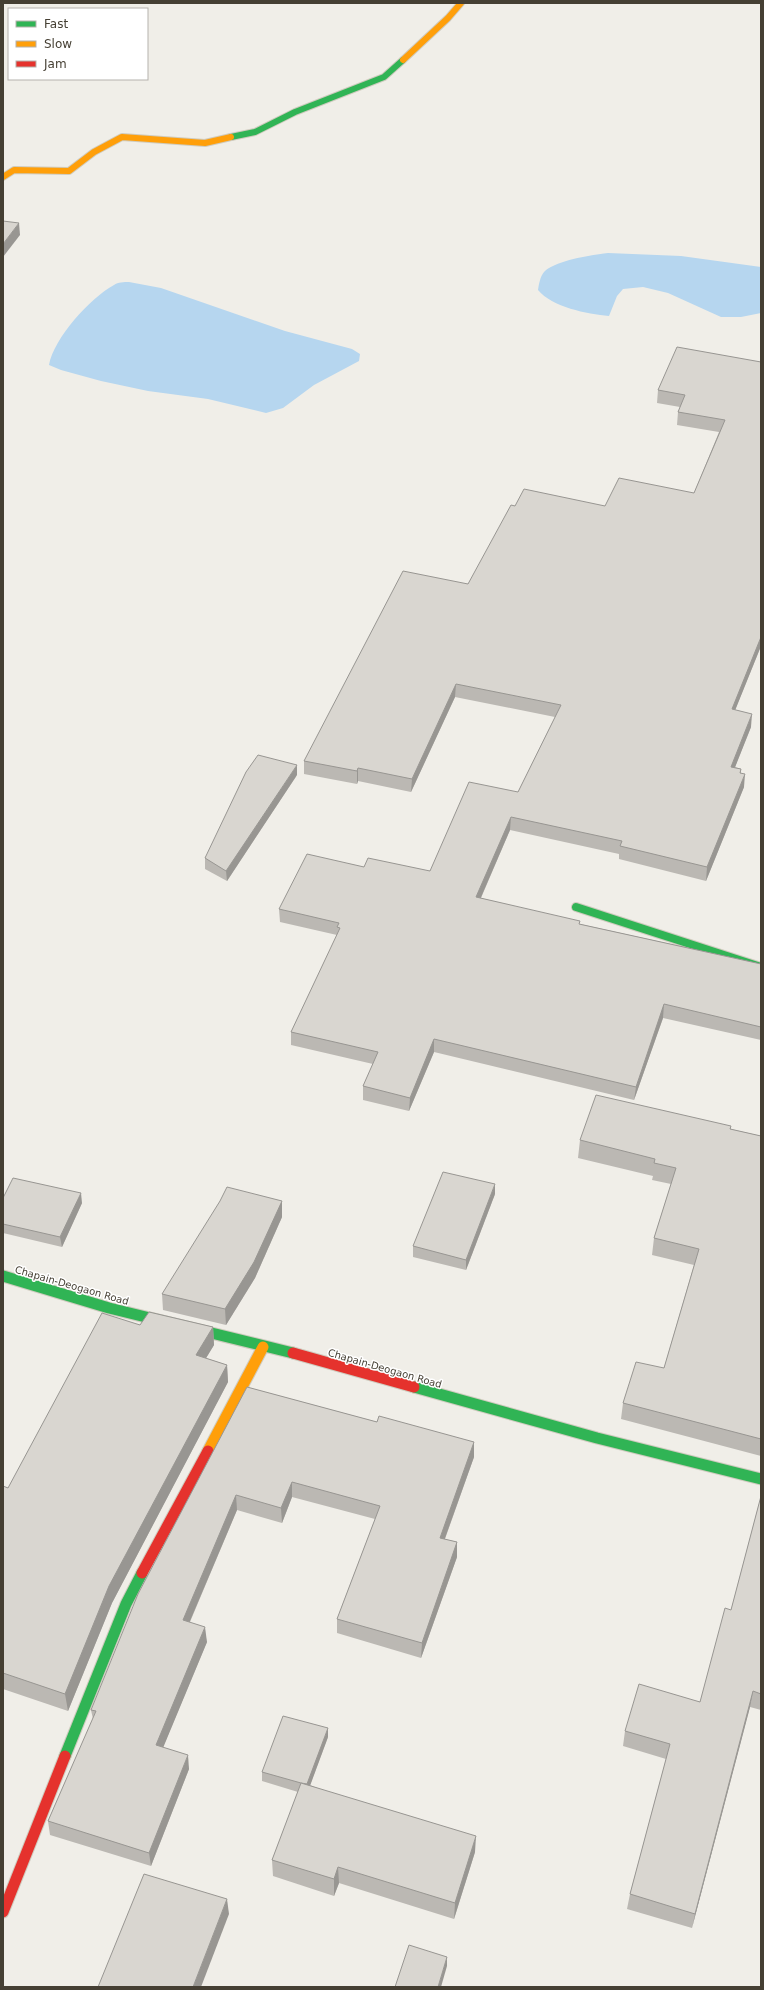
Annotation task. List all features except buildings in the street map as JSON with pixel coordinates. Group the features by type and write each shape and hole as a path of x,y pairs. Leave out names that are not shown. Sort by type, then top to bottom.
{"street":[{"path":"3,176 14,170 69,171 94,152 122,137 205,143 255,132 295,112 384,77 448,18 461,3"},
{"path":"576,907 761,967"},
{"name":"Chapain-Deogaon Road","path":"3,1276 108,1308 263,1347 597,1438 761,1479"},
{"path":"3,1912 126,1604 263,1347"}],"water":[{"path":"608,253 681,256 761,267 761,313 741,317 721,317 668,293 643,287 623,289 617,296 609,316 570,309 552,301 538,290 544,272 557,264 574,259"},
{"path":"121,282 161,288 285,331 352,349 360,354 359,361 314,385 283,408 266,413 208,399 148,391 101,381 61,370 49,365 52,354 65,331 84,309 94,299 116,284"}],"traffic: fast":[{"path":"231,137 255,132 295,112 384,77 403,60"},
{"path":"576,907 761,967"},
{"path":"3,1276 109,1308 293,1353"},
{"path":"414,1387 597,1438 761,1479"},
{"path":"65,1756 126,1604 142,1573"}],"traffic: slow":[{"path":"403,60 448,18 461,3"},
{"path":"3,177 14,170 69,171 94,152 122,137 205,143 231,137"},
{"path":"208,1451 263,1347"}],"traffic: jam":[{"path":"293,1353 414,1387"},
{"path":"142,1573 208,1451"},
{"path":"3,1912 65,1756"}]}
